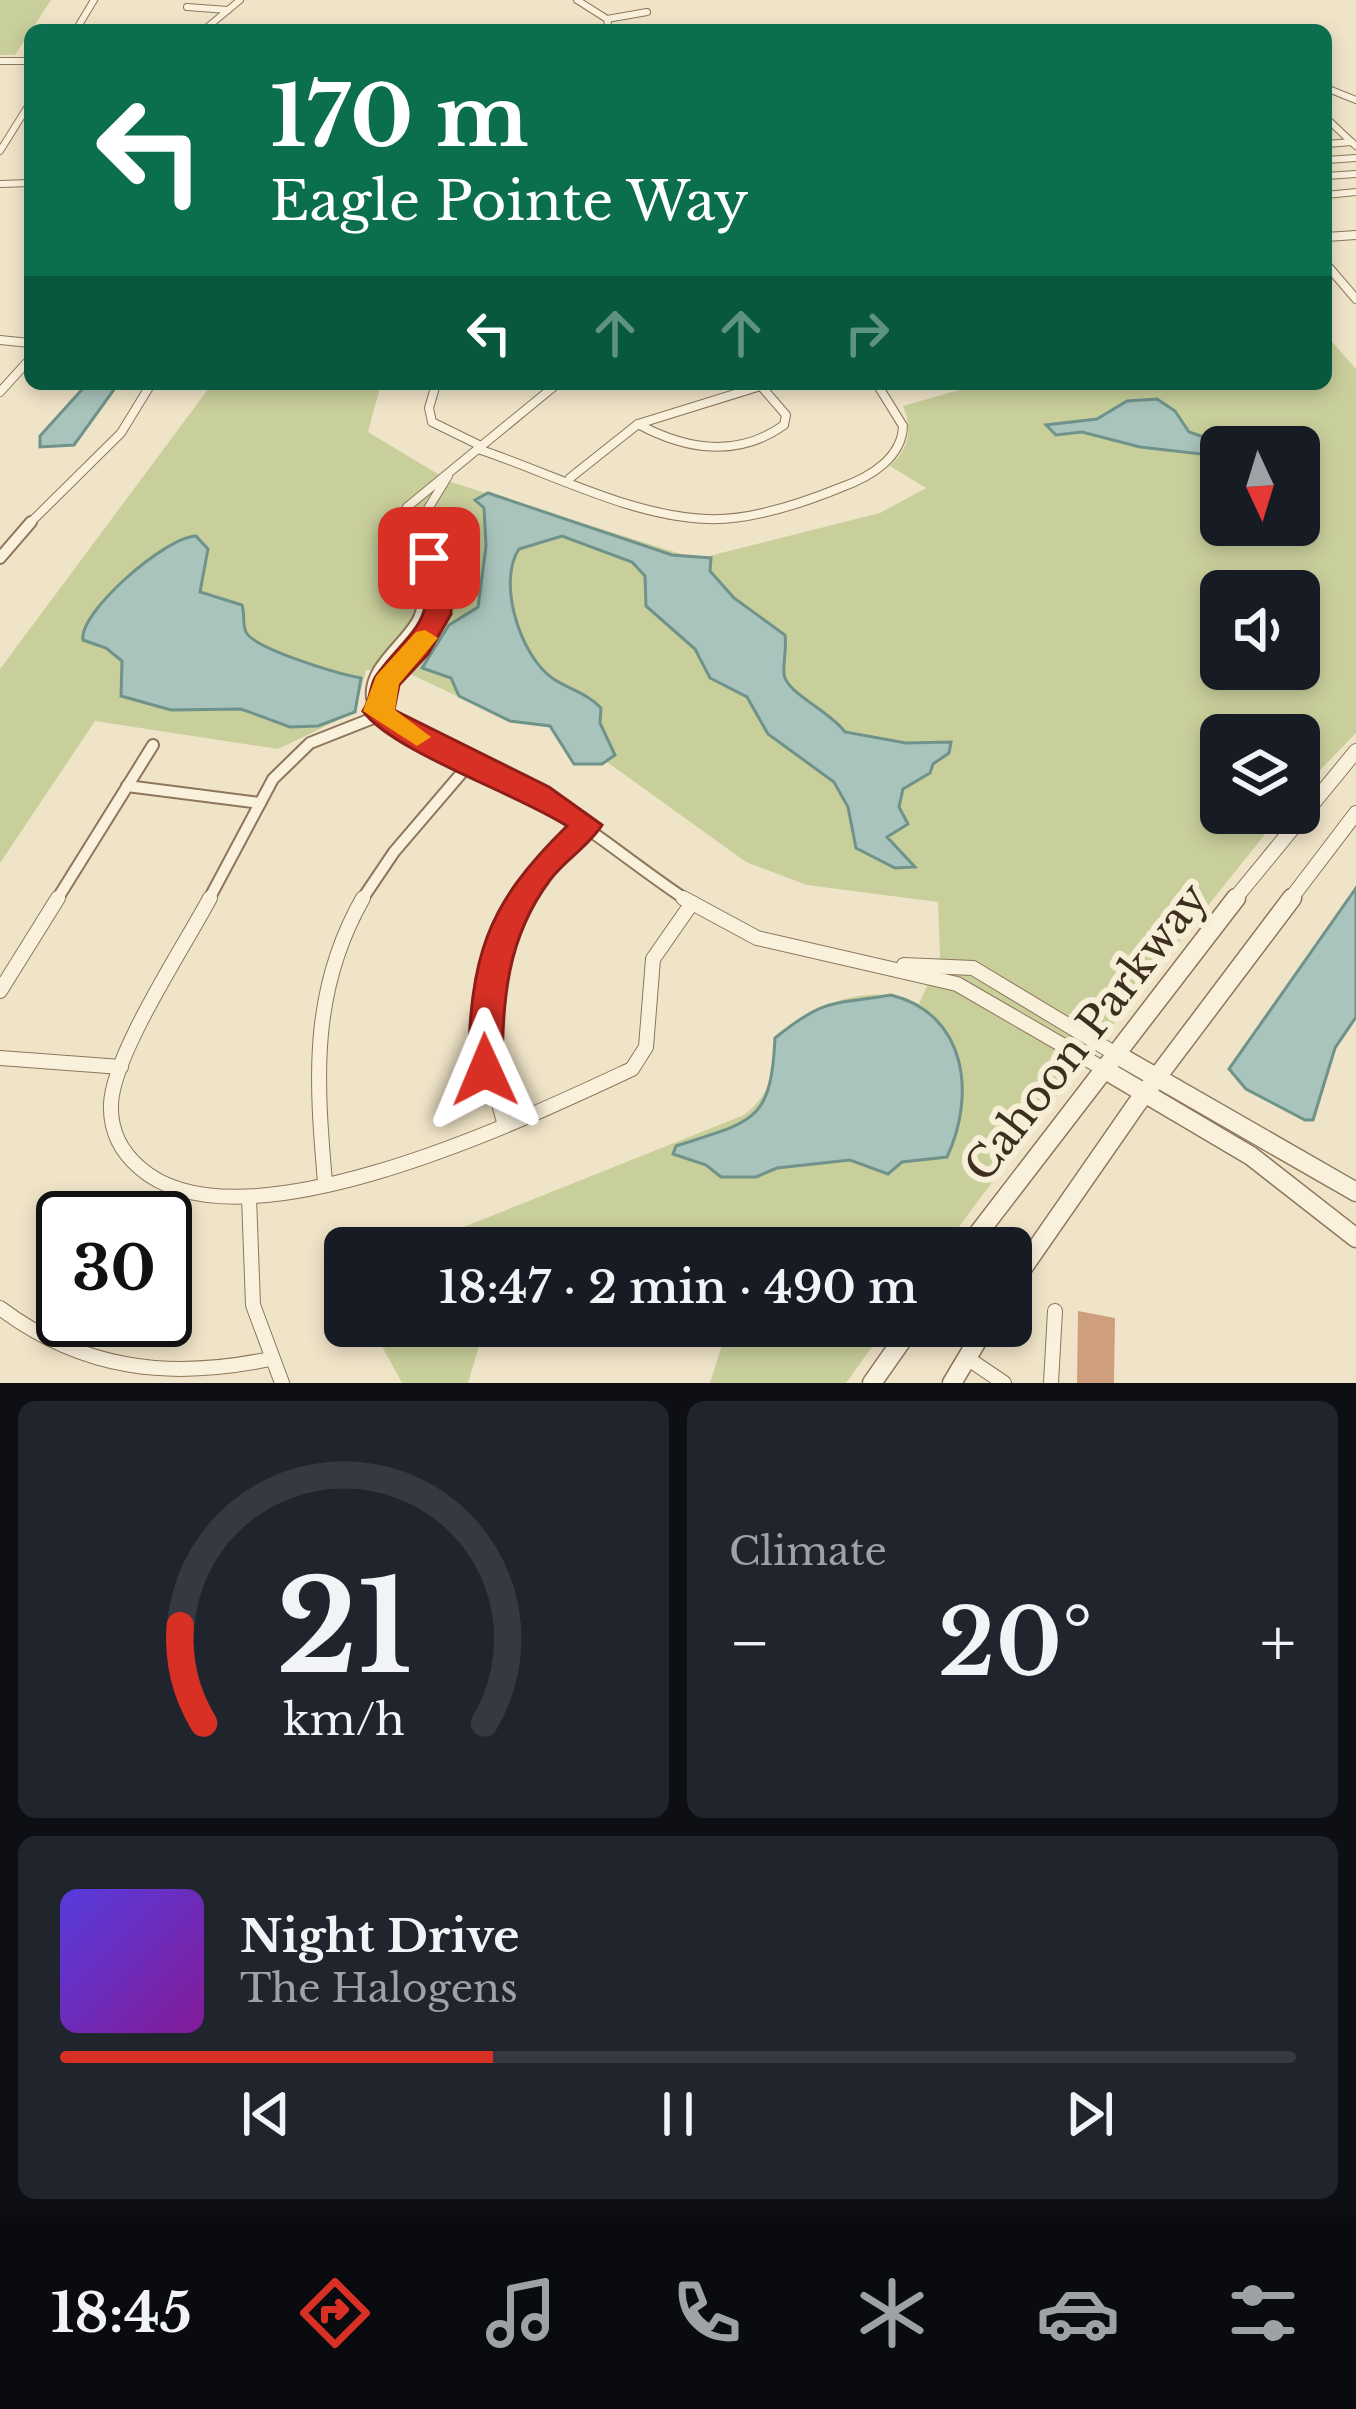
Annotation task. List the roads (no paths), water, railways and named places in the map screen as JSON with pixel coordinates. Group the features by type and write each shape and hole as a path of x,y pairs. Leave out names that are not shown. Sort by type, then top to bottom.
{"street":[{"path":"211,24 240,0"},
{"path":"577,0 607,19 646,12"},
{"path":"187,7 228,10"},
{"path":"607,19 608,24"},
{"path":"0,152 24,114"},
{"path":"1332,124 1354,144"},
{"path":"1332,271 1356,299"},
{"path":"0,392 24,366"},
{"path":"0,558 40,507 110,444 147,390"},
{"path":"434,390 429,408 432,422 480,447 708,519 823,494 875,470 902,440 902,415 882,390"},
{"path":"548,390 413,498 402,519 401,533 422,582 424,606 416,625 378,674 371,695 379,713 539,794 692,903 756,938 894,966 962,987 1108,1060"},
{"path":"571,478 638,424 748,390"},
{"path":"638,424 704,448 764,437 778,431 787,418 767,390"},
{"path":"450,472 417,522 440,583 438,614 418,648 386,682 385,703 379,713 310,743 273,778 121,1067 110,1114 124,1153 139,1169 180,1192 249,1197 402,1163 504,1122 641,1061 650,1038 650,965 669,928 692,903"},
{"path":"0,991 153,745"},
{"name":"Cahoon Parkway","path":"983,1227 1308,803 1356,751"},
{"path":"325,1183 317,1031 334,963 394,847 471,762"},
{"path":"127,786 260,803"},
{"path":"1032,1255 1151,1086 1356,812"},
{"path":"504,1122 483,1046 495,956 518,903 564,843 587,825"},
{"path":"894,966 951,963 973,968 1151,1086 1356,1192"},
{"path":"0,1058 121,1067"},
{"path":"1151,1086 1356,1238"},
{"path":"249,1197 251,1287 270,1359 282,1383"},
{"path":"0,1307 72,1352 128,1370 194,1375 270,1359"},
{"path":"1051,1383 1055,1310"},
{"path":"872,1383 897,1347"},
{"path":"952,1383 974,1347"},
{"path":"967,1358 1004,1383"}],"water":[{"path":"82,390 114,390 74,445 40,447 40,436"},
{"path":"1157,399 1175,411 1189,432 1200,436 1200,454 1140,447 1082,432 1056,435 1046,425 1097,419 1127,401"},
{"path":"488,493 672,555 711,558 710,571 734,598 785,635 786,681 845,732 906,743 951,742 949,753 933,764 930,773 903,789 899,807 908,824 887,837 915,867 895,868 856,848 848,807 834,782 768,734 747,697 710,678 695,649 646,606 645,576 632,562 562,536 519,549 510,580 515,617 530,653 552,678 601,708 600,723 615,755 602,764 574,764 550,726 510,721 459,696 451,678 422,668 449,625 478,607 486,546 484,508 475,500"},
{"path":"196,536 208,549 200,592 242,605 246,632 264,646 361,678 355,712 318,726 290,727 241,709 171,710 121,696 122,661 106,648 83,640 85,628 108,595 145,562"},
{"path":"1356,888 1356,1017 1335,1048 1313,1120 1305,1120 1246,1089 1229,1069"},
{"path":"891,995 936,1020 958,1060 961,1108 947,1157 902,1162 888,1174 850,1160 777,1168 756,1177 721,1177 706,1165 673,1154 676,1146 723,1131 752,1115 769,1088 775,1038 792,1025 830,1005"}]}
